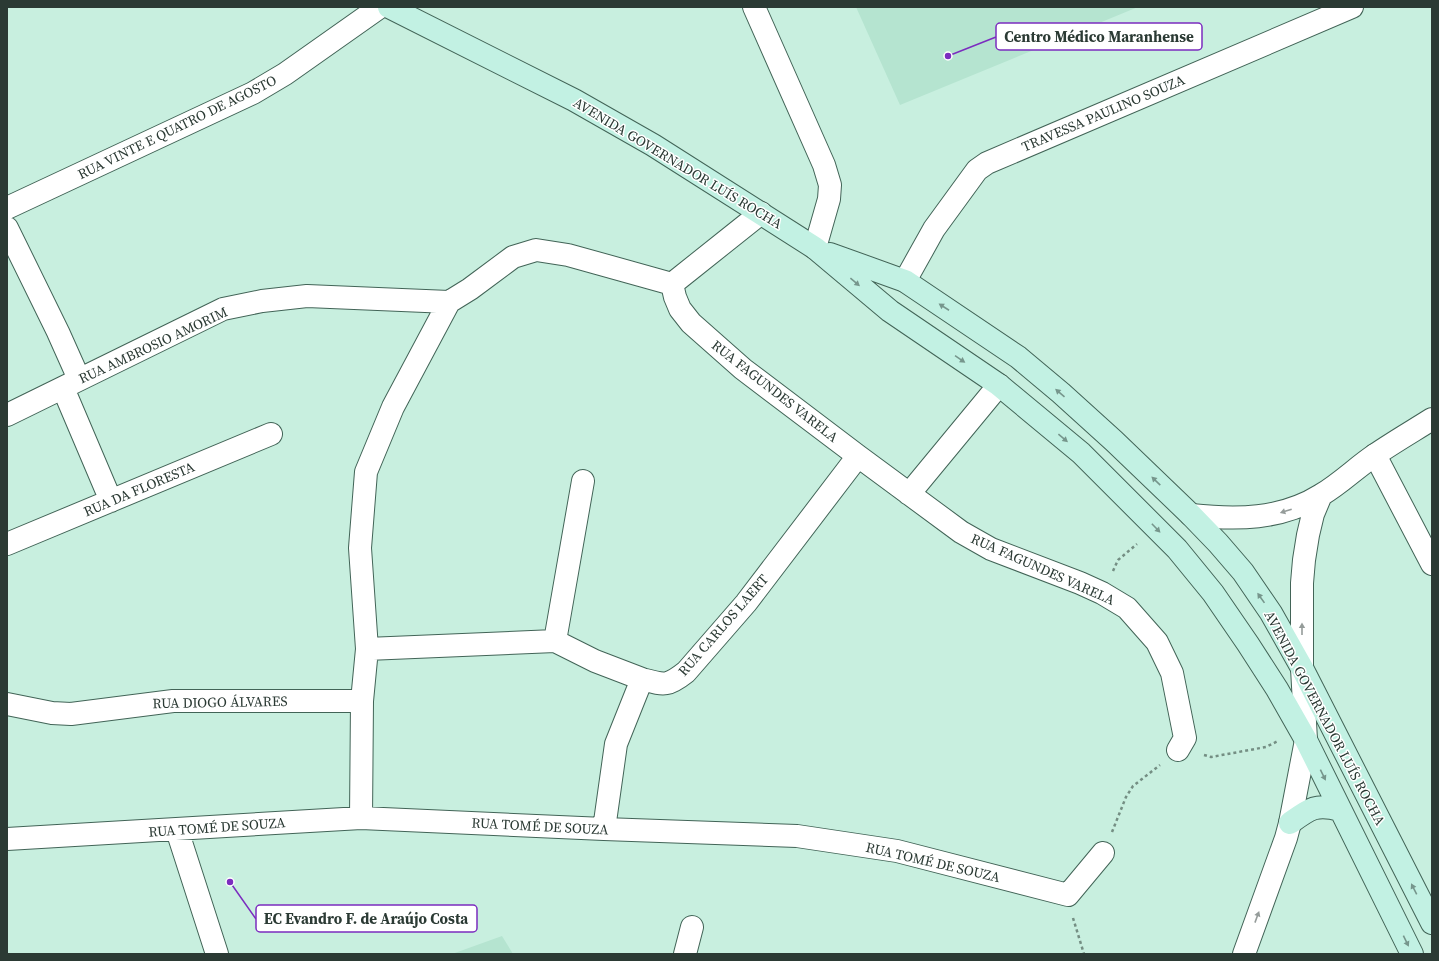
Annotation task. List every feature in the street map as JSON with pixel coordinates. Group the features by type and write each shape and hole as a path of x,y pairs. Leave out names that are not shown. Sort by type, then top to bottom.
{"main road":[{"name":"AVENIDA GOVERNADOR LUÍS ROCHA","path":"389,7 574,100 653,145 761,213 815,248 890,311 999,385 1081,454 1176,549 1213,593 1244,638 1277,689 1306,740 1412,954"},
{"name":"AVENIDA GOVERNADOR LUÍS ROCHA","path":"815,248 905,281 1018,357 1061,393 1114,441 1191,514 1243,572 1271,613 1302,668 1432,924"},
{"path":"1290,823 1308,810 1315,807 1323,806 1340,810"}],"street":[{"name":"RUA VINTE E QUATRO DE AGOSTO","path":"7,208 253,93 285,74 380,7"},
{"path":"754,7 824,165 830,184 829,199 815,248"},
{"name":"TRAVESSA PAULINO SOUZA","path":"905,281 934,229 977,170 987,163 1352,7"},
{"path":"362,818 362,701 367,649 360,548 366,472 393,407 449,302 470,289 512,257 536,250 568,255 672,284 761,213"},
{"path":"7,228 58,332 71,384 111,501"},
{"name":"RUA FAGUNDES VARELA","path":"672,284 680,309 691,323 743,369 961,532 991,549 1102,593 1127,608 1157,642 1172,673 1185,738 1178,750"},
{"name":"RUA AMBROSIO AMORIM","path":"7,415 223,309 262,301 307,296 449,302"},
{"path":"909,494 999,385"},
{"path":"1191,514 1253,518 1276,514 1297,507 1321,495 1375,455 1432,419"},
{"name":"RUA DA FLORESTA","path":"7,544 271,434"},
{"path":"1375,455 1432,564"},
{"name":"RUA CARLOS LAERT","path":"555,641 595,661 642,679 663,684 674,681 686,672 746,603 858,456"},
{"path":"367,649 555,641 583,481"},
{"path":"1244,954 1286,838 1306,740 1302,668 1302,583 1308,535 1313,514 1321,495"},
{"path":"604,829 616,744 642,679"},
{"name":"RUA DIOGO ÁLVARES","path":"7,704 52,713 70,714 173,701 362,701"},
{"name":"RUA TOMÉ DE SOUZA","path":"7,840 362,818 797,836 897,851 1068,895"},
{"path":"177,830 217,954"},
{"path":"1068,895 1103,853"},
{"path":"685,954 692,927"}],"path":[{"path":"1102,593 1118,560 1138,543"},
{"path":"1211,757 1266,747"},
{"path":"1103,853 1126,797 1133,786 1178,750"},
{"path":"1068,895 1084,954"}],"shaded area":[{"path":"856,7 1138,7 900,105"},
{"path":"502,936 513,954 452,954"}],"place":[{"name":"Centro Médico Maranhense","path":"948,56"},
{"name":"EC Evandro F. de Araújo Costa","path":"230,882"}]}
